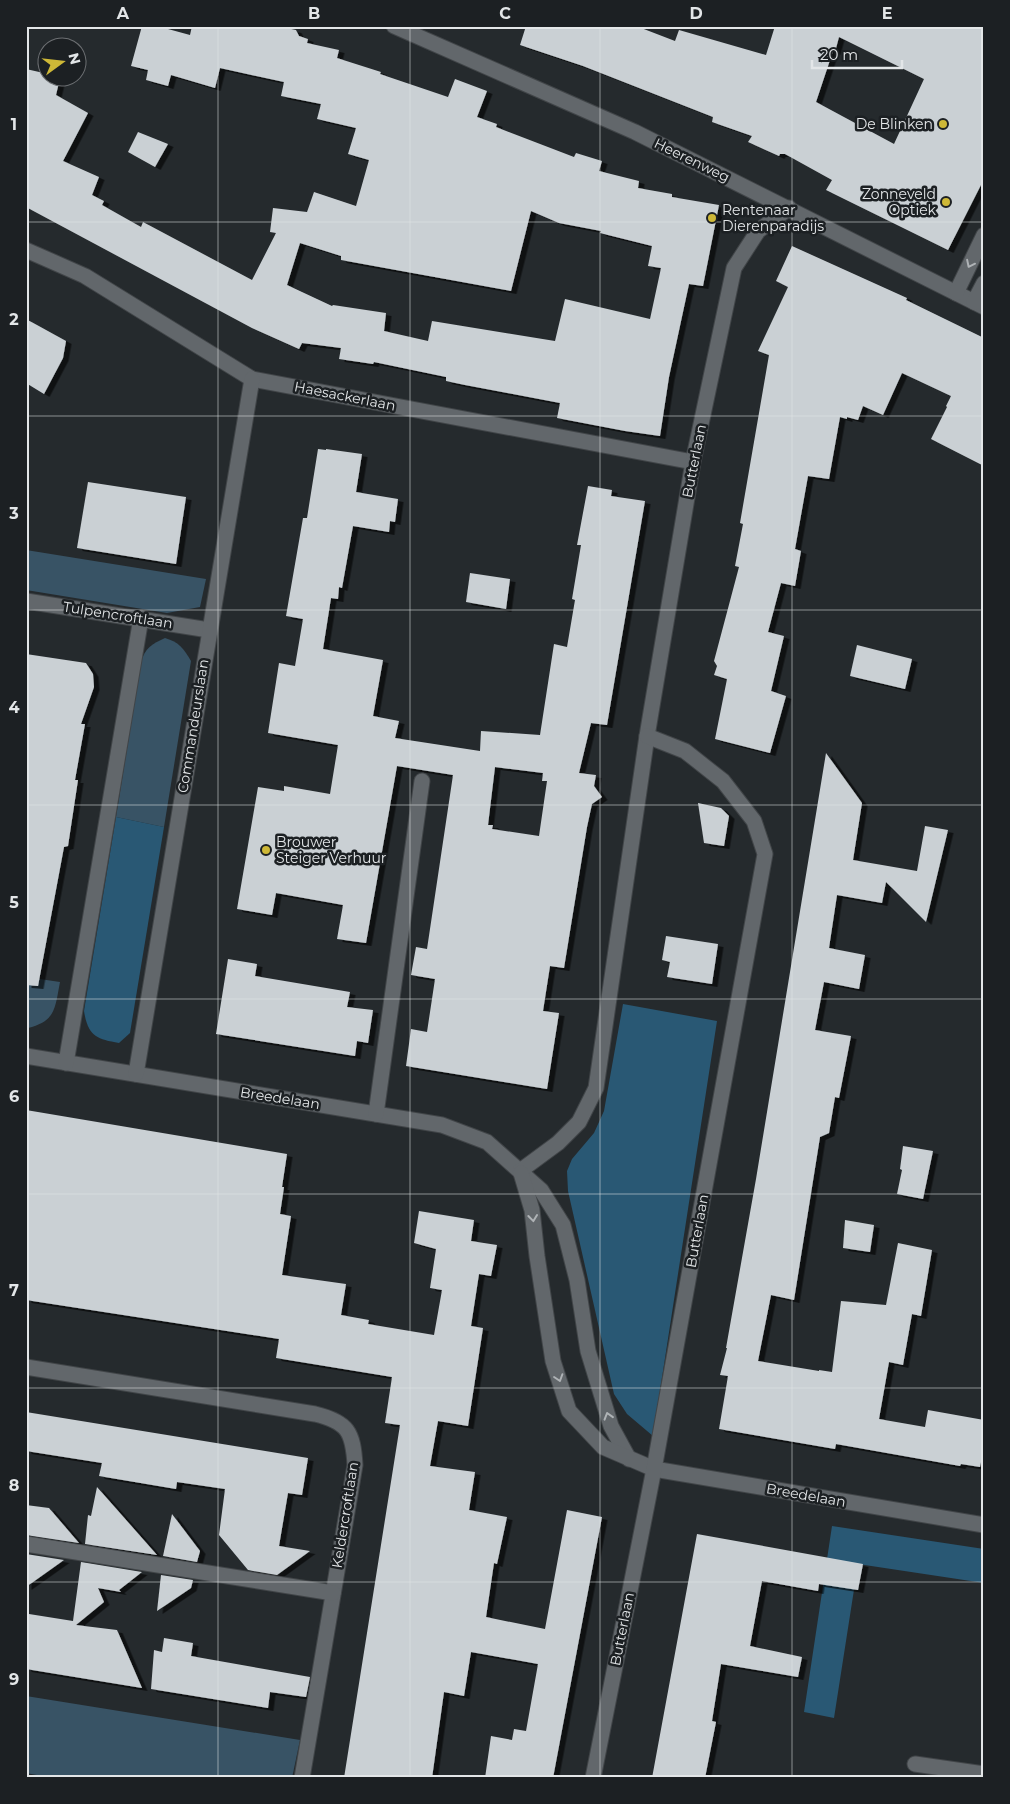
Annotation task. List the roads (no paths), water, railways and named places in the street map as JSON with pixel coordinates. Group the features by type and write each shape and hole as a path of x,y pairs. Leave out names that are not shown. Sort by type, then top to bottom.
{"street":[{"name":"Heerenweg","path":"394,26 635,132 979,304"},
{"name":"Butterlaan","path":"520,1171 558,1143 579,1122 596,1088 647,736 693,462 734,268 758,230 789,208"},
{"path":"956,293 984,235"},
{"name":"Haesackerlaan","path":"26,250 85,276 252,379 693,462"},
{"path":"979,304 984,283"},
{"name":"Commandeurslaan","path":"136,1074 252,379"},
{"name":"Tulpencroftlaan","path":"26,600 209,630"},
{"path":"66,1063 141,618"},
{"name":"Butterlaan","path":"593,1778 654,1469 765,854 754,821 723,781 685,751 647,736"},
{"path":"376,1114 422,781"},
{"name":"Breedelaan","path":"26,1056 442,1125 487,1142 541,1190 563,1225 577,1280 588,1351 611,1426 629,1459"},
{"name":"Breedelaan","path":"520,1171 532,1210 553,1361 570,1411 603,1447 654,1469 984,1525"},
{"name":"Keldercroftlaan","path":"26,1367 315,1414 331,1418 346,1428 354,1445 355,1466 302,1778"},
{"path":"26,1544 333,1592"},
{"path":"914,1764 984,1774"}],"place":[{"name":"De Blinken","path":"943,124"},
{"name":"Zonneveld Optiek","path":"946,202"},
{"name":"Rentenaar Dierenparadijs","path":"712,218"},
{"name":"Brouwer Steiger Verhuur","path":"266,850"}]}
